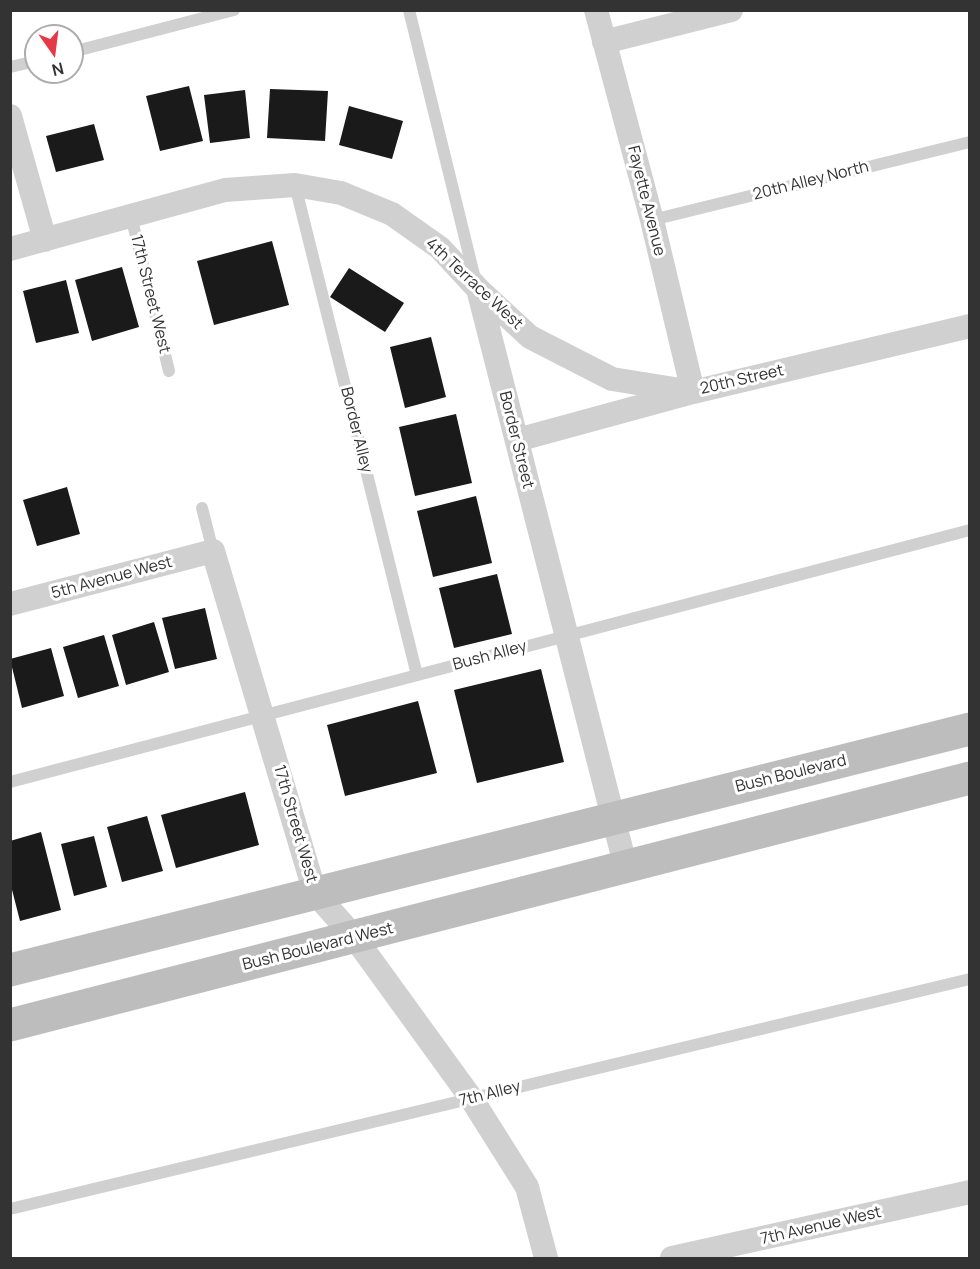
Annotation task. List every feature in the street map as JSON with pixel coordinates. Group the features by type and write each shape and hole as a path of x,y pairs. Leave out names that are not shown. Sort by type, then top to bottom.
{"main road":[{"name":"Bush Boulevard","path":"613,818 969,729"},
{"path":"626,868 969,778"},
{"path":"10,970 613,818"},
{"name":"Bush Boulevard West","path":"10,1024 626,868"}],"street":[{"name":"Fayette Avenue","path":"596,10 652,220 693,392"},
{"path":"604,42 731,10"},
{"path":"10,116 45,240"},
{"name":"4th Terrace West","path":"10,249 225,190 295,185 341,193 392,214 440,248 478,289 530,337 612,379 693,392"},
{"name":"Border Street","path":"478,289 626,868"},
{"name":"20th Street","path":"517,441 693,392 969,326"},
{"name":"5th Avenue West","path":"10,604 213,551"},
{"name":"17th Street West","path":"213,551 315,893 355,938 471,1098 527,1187 546,1258"},
{"name":"7th Avenue West","path":"672,1258 969,1192"}],"lane":[{"path":"84,49 234,10"},
{"name":"Border Street","path":"409,10 478,289"},
{"name":"20th Alley North","path":"652,220 969,142"},
{"name":"Border Alley","path":"295,185 417,675"},
{"name":"17th Street West","path":"131,216 170,371"},
{"name":"17th Street West","path":"202,508 213,551"},
{"name":"Bush Alley","path":"10,782 969,530"},
{"name":"7th Alley","path":"10,1209 969,979"}],"building":[{"path":"189,86 203,141 160,151 146,96"},
{"path":"270,89 328,91 325,141 267,138"},
{"path":"245,90 250,138 210,143 204,95"},
{"path":"349,106 403,121 392,159 339,145"},
{"path":"94,124 104,160 56,172 46,136"},
{"path":"272,241 289,305 214,325 197,261"},
{"path":"122,267 139,327 92,341 75,280"},
{"path":"349,268 404,303 385,332 330,297"},
{"path":"66,280 79,333 36,343 23,291"},
{"path":"431,337 446,397 405,408 390,347"},
{"path":"456,414 472,483 415,496 399,427"},
{"path":"67,487 80,534 37,546 23,500"},
{"path":"476,496 492,563 433,577 417,511"},
{"path":"497,574 512,634 454,648 439,588"},
{"path":"205,608 217,659 175,669 162,618"},
{"path":"154,622 169,672 126,685 112,635"},
{"path":"104,635 119,686 78,698 63,647"},
{"path":"51,648 64,696 22,708 10,659"},
{"path":"541,669 564,762 477,783 454,690"},
{"path":"418,701 437,773 345,796 327,725"},
{"path":"245,792 259,845 176,868 161,815"},
{"path":"147,816 163,871 122,882 107,827"},
{"path":"41,832 61,910 20,921 10,882 10,841"},
{"path":"94,836 107,887 74,896 61,844"}]}
